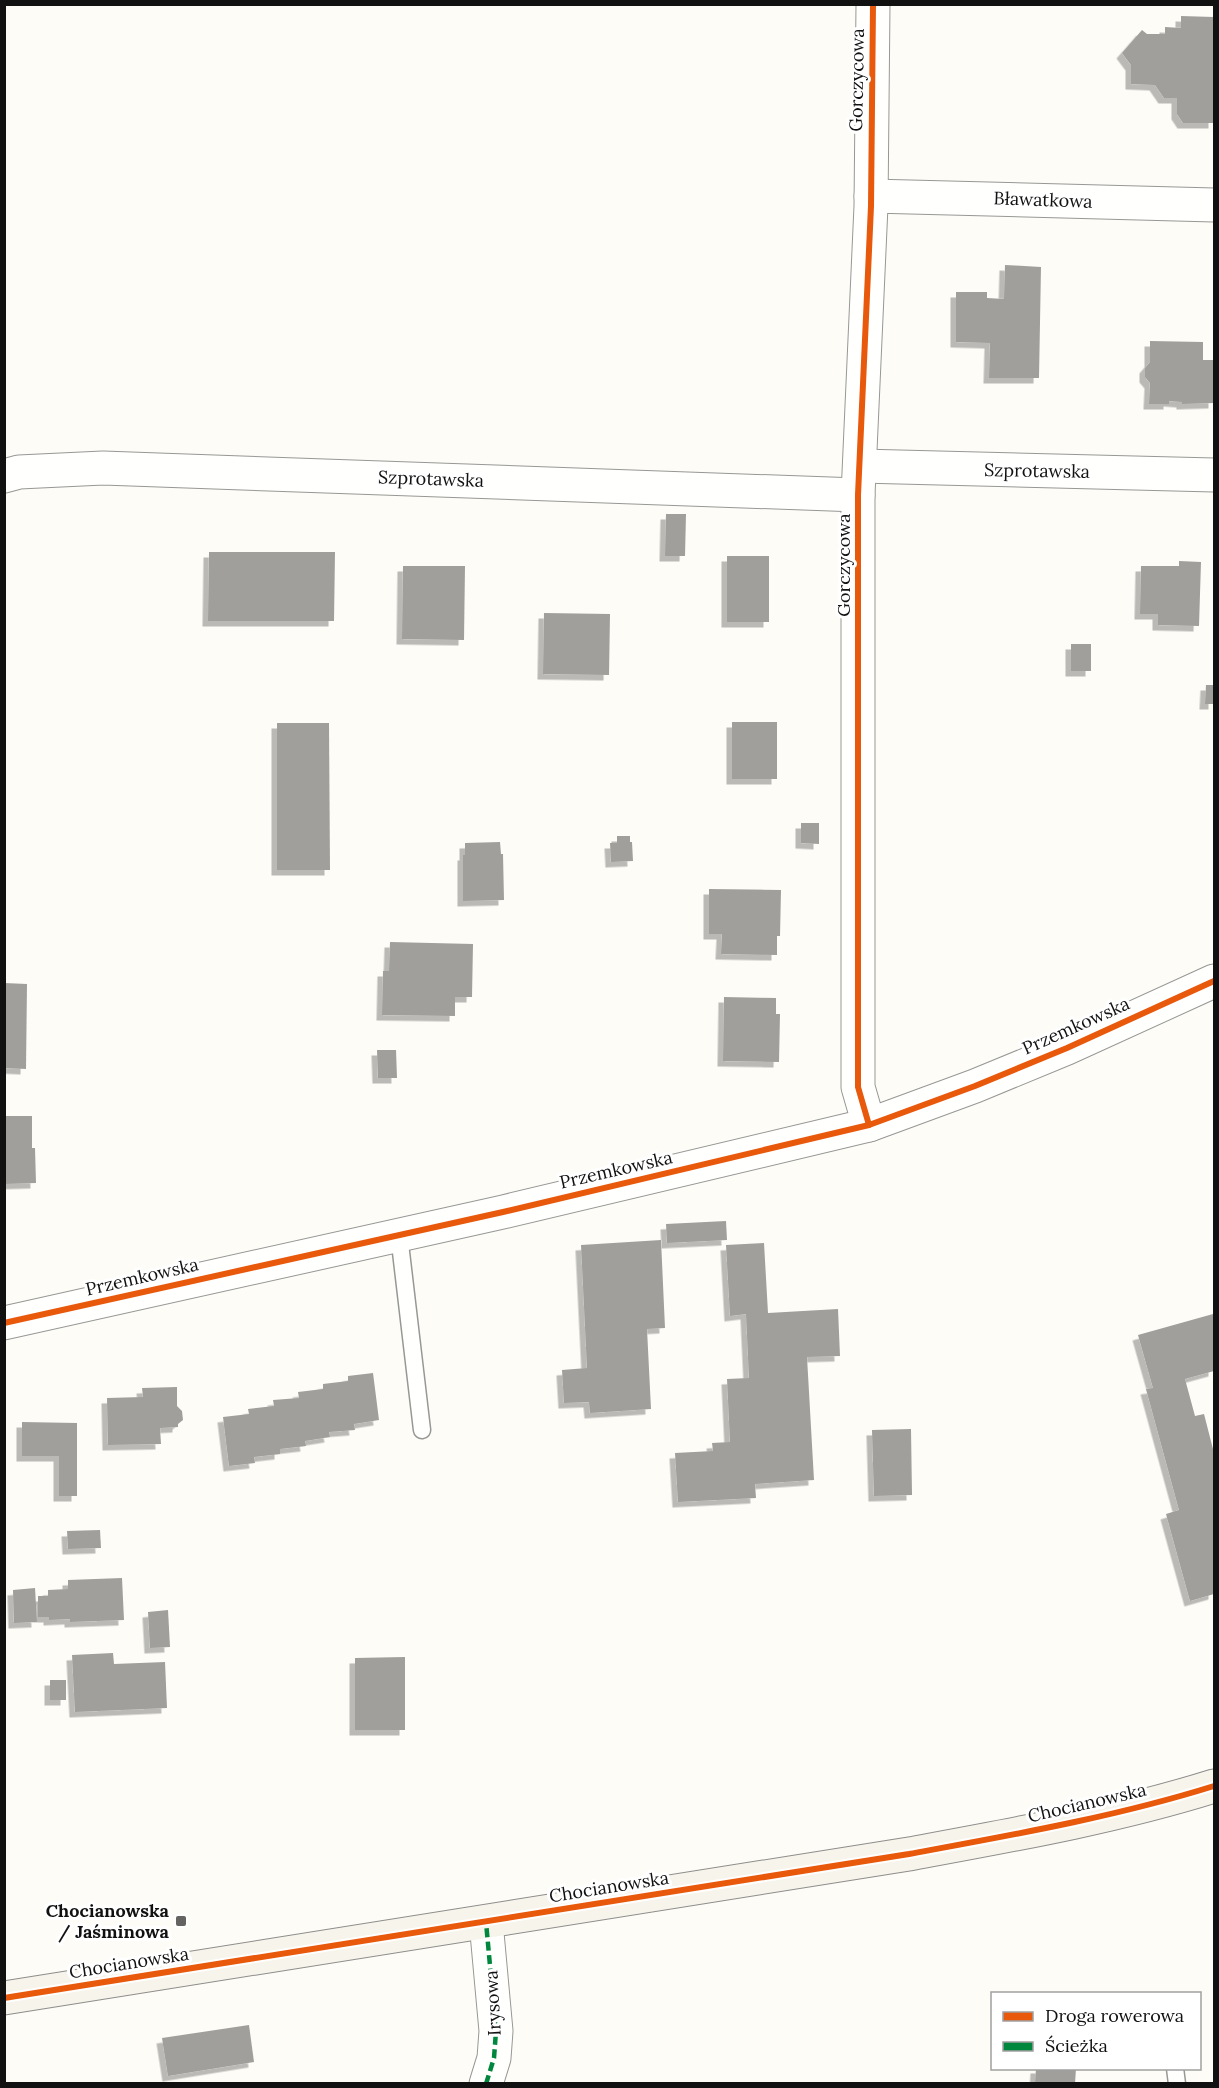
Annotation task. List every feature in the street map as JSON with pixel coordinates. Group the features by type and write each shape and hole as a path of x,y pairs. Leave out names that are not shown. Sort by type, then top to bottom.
{"street":[{"name":"Gorczycowa","path":"869,1125 858,1087 859,480 871,196 873,4"},
{"name":"Bławatkowa","path":"871,196 1215,205"},
{"name":"Szprotawska","path":"4,476 19,472 103,468 859,480 1215,475"},
{"name":"Przemkowska","path":"4,1323 399,1235 869,1125 986,1082 1215,981"},
{"name":"Chocianowska","path":"4,1998 898,1856 1058,1827 1215,1786"},
{"name":"Irysowa","path":"486,1922 496,2031 494,2058 486,2084"}],"lane":[{"path":"399,1235 422,1430"}],"building":[{"path":"1181,16 1214,17 1214,123 1183,123 1177,114 1177,98 1164,98 1155,85 1131,84 1131,65 1122,53 1142,30 1147,34 1165,34 1165,27 1181,28"},
{"path":"1005,265 1041,267 1039,378 989,378 990,343 956,342 956,292 987,292 987,298 1004,299"},
{"path":"1150,341 1203,342 1203,360 1214,360 1214,403 1182,404 1182,402 1169,401 1169,404 1149,404 1150,383 1145,377 1145,368 1150,362"},
{"path":"666,514 686,514 685,556 665,556"},
{"path":"209,552 335,552 334,621 208,621"},
{"path":"727,556 769,556 769,622 727,622"},
{"path":"1179,561 1201,562 1199,626 1158,625 1158,614 1140,614 1141,566 1179,566"},
{"path":"403,566 465,566 464,640 402,639"},
{"path":"544,613 610,614 609,675 543,674"},
{"path":"1071,644 1091,644 1091,671 1071,671"},
{"path":"1206,685 1214,685 1214,704 1205,704"},
{"path":"732,722 777,722 777,779 732,779"},
{"path":"277,723 329,723 330,870 277,870"},
{"path":"801,823 819,823 819,844 801,843"},
{"path":"617,836 630,836 633,861 611,862 610,843 617,843"},
{"path":"500,842 501,854 503,854 504,900 463,901 465,843"},
{"path":"709,889 781,890 780,936 777,936 777,955 721,954 722,934 709,934"},
{"path":"390,942 473,944 472,997 455,997 455,1016 382,1015 383,971 389,971"},
{"path":"4,983 27,984 26,1069 4,1068"},
{"path":"724,997 776,998 776,1014 780,1014 779,1062 723,1061"},
{"path":"377,1050 396,1050 397,1078 378,1078"},
{"path":"4,1116 32,1116 32,1148 35,1148 36,1183 4,1184"},
{"path":"726,1221 727,1240 667,1243 666,1224"},
{"path":"661,1240 665,1328 647,1329 651,1409 590,1413 589,1402 564,1403 562,1370 587,1368 581,1245"},
{"path":"764,1243 768,1313 838,1309 840,1356 807,1357 814,1480 755,1484 756,1498 678,1502 675,1453 713,1451 712,1443 730,1442 727,1379 749,1378 746,1314 730,1316 726,1245"},
{"path":"1213,1314 1214,1371 1185,1379 1195,1416 1204,1414 1214,1453 1214,1594 1190,1601 1166,1514 1179,1510 1146,1389 1153,1388 1138,1335"},
{"path":"373,1373 379,1420 354,1424 355,1430 329,1432 330,1437 305,1441 306,1446 280,1449 280,1454 254,1457 255,1463 229,1466 223,1417 249,1414 248,1409 274,1406 273,1400 299,1398 298,1392 323,1389 323,1384 348,1381 348,1376"},
{"path":"177,1387 177,1406 182,1411 183,1420 178,1427 160,1428 161,1444 108,1445 107,1398 143,1397 142,1388"},
{"path":"22,1422 77,1423 77,1496 59,1496 59,1456 22,1456"},
{"path":"911,1429 912,1495 874,1496 872,1430"},
{"path":"100,1530 101,1548 68,1549 67,1531"},
{"path":"122,1578 124,1620 70,1622 70,1619 49,1620 49,1617 38,1617 38,1596 48,1596 48,1590 68,1589 68,1580"},
{"path":"35,1588 37,1622 14,1623 13,1590"},
{"path":"168,1610 170,1647 150,1648 148,1612"},
{"path":"113,1653 114,1664 165,1662 167,1708 75,1712 72,1655"},
{"path":"405,1657 405,1730 355,1730 355,1658"},
{"path":"50,1680 66,1680 66,1700 50,1700"},
{"path":"249,2025 254,2062 168,2076 162,2038"},
{"path":"1036,2070 1076,2070 1075,2084 1035,2084"}],"marked path":[{"path":"486,1922 496,2031 494,2058 486,2084"}],"cycle path":[{"path":"869,1125 858,1087 858,495 871,206 873,4"},
{"path":"4,1323 503,1212 869,1125 975,1086 1067,1048 1214,981"},
{"path":"4,1998 909,1854 1101,1816 1214,1786"}],"place":[{"name":"Chocianowska / Jaśminowa","path":"181,1921"}]}
